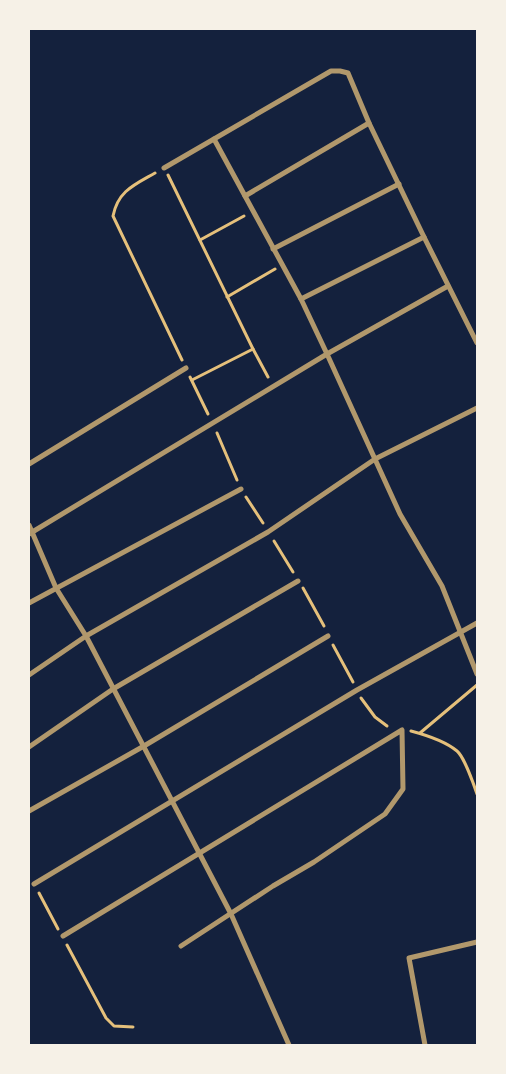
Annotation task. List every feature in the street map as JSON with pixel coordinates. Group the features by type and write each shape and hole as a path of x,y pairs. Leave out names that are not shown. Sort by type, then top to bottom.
{"street":[{"path":"164,168 330,72 348,72 369,123 477,343"},
{"path":"245,196 369,123"},
{"path":"214,139 301,299 400,514 442,586 477,674"},
{"path":"273,249 399,184"},
{"path":"301,299 424,237"},
{"path":"30,533 327,354 448,286"},
{"path":"29,464 186,368"},
{"path":"29,675 86,636 268,532 375,459 477,408"},
{"path":"29,604 241,489"},
{"path":"29,525 30,533 56,588 86,636 231,914 288,1045"},
{"path":"29,747 114,689 298,581"},
{"path":"34,884 357,690 477,623"},
{"path":"29,811 144,746 328,636"},
{"path":"62,936 402,730"},
{"path":"181,946 273,886 314,862 385,814 403,789 402,730"},
{"path":"425,1045 409,958 477,942"}],"path":[{"path":"274,386 253,349 164,168 127,190 115,205 112,216 192,380 241,489 298,581 364,703 375,717 387,726 420,733 459,752 477,794"},
{"path":"200,240 253,211"},
{"path":"228,297 282,264"},
{"path":"192,380 253,349"},
{"path":"420,733 477,685"},
{"path":"34,884 106,1018 114,1026 133,1027"}]}
